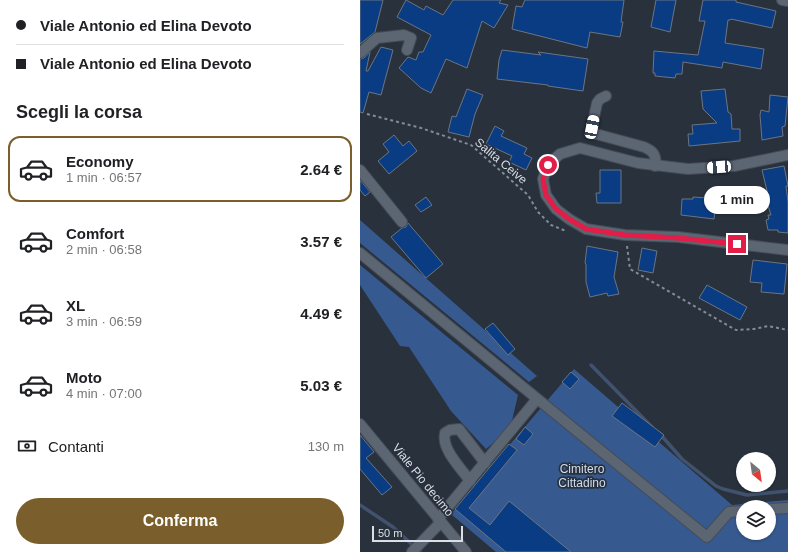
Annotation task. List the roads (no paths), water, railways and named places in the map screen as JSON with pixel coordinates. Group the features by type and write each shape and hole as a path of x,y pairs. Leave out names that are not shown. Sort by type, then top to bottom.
{"street":[{"path":"782,0 788,2"},
{"path":"360,53 363,52 369,44 377,38 404,35 411,38 407,50"},
{"path":"606,96 600,99 597,103 592,127 593,132 650,150 654,154 656,160 655,166"},
{"path":"788,155 734,166 688,169 638,163 580,148 560,154 548,165 543,179 546,195 556,209 586,229 625,235 678,238 788,250"},
{"path":"360,170 402,222"},
{"path":"360,253 707,537 729,512 736,512"},
{"path":"412,552 428,536 470,480 539,400"},
{"name":"Viale Pio decimo","path":"360,424 466,552"},
{"path":"470,480 448,450 444,438 446,433 450,430 459,429 485,463"},
{"path":"776,509 788,508"}],"waterway":[{"path":"591,365 652,427"},
{"path":"660,434 682,459 716,486 747,495 788,491"},
{"path":"360,505 393,527 420,552"}],"park label":[{"name":"Cimitero Cittadino","path":"582,476"}]}
